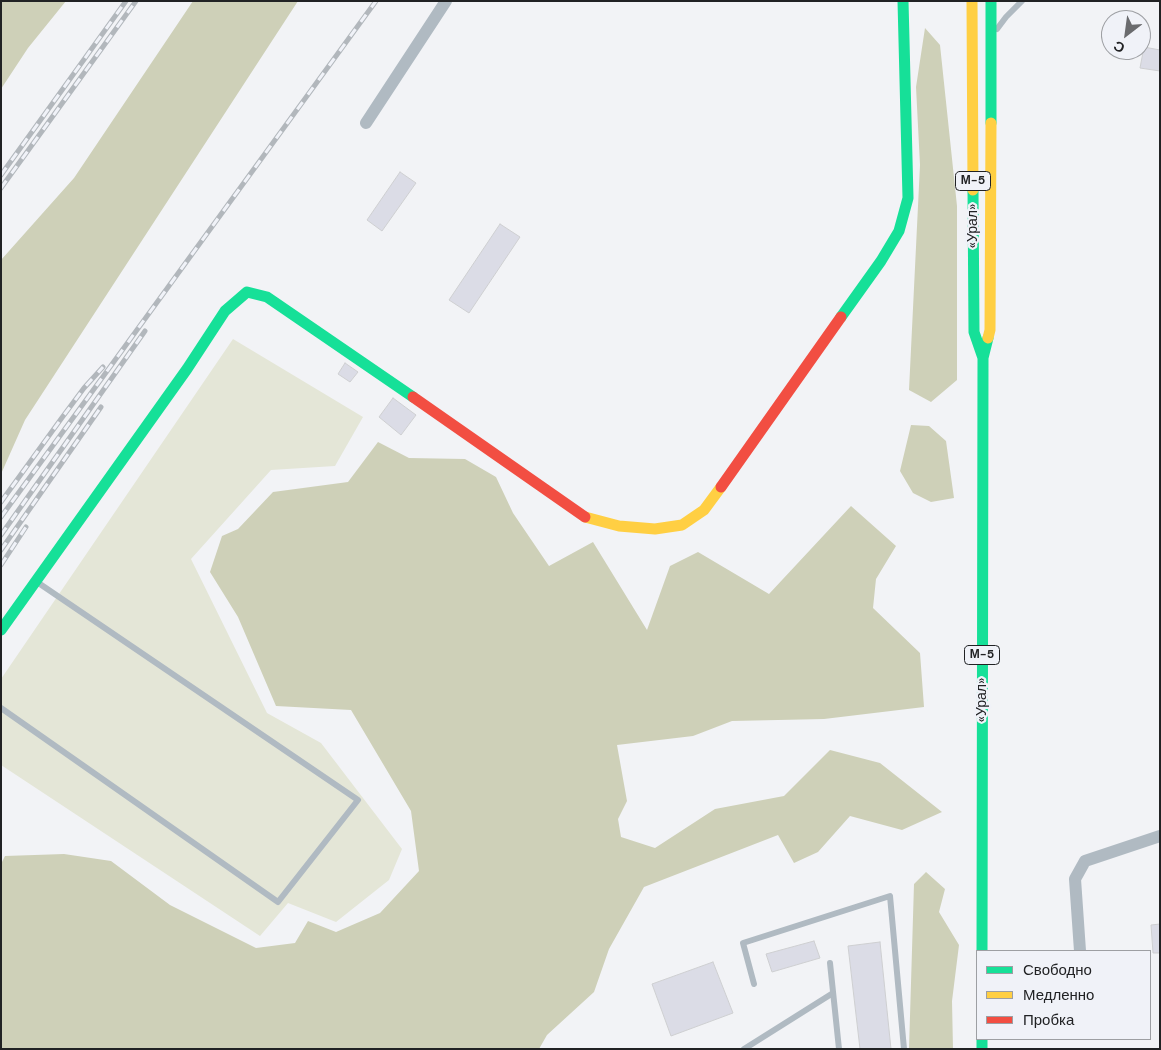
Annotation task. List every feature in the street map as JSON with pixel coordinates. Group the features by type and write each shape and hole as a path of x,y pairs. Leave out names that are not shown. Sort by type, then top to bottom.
{"main road":[{"path":"1,630 187,368 225,311 247,292 268,297 582,516 619,526 655,529 682,525 704,510 881,261 899,231 908,198 903,1"},
{"name":"«Урал»","path":"982,950 983,358 990,330 991,1"},
{"name":"«Урал»","path":"970,4 974,332 983,358"}],"street":[{"path":"366,123 446,1"},
{"path":"1080,950 1075,879 1085,861 1160,836"}],"lane":[{"path":"991,38 1006,17 1022,1"},
{"path":"1,708 278,902 358,800 36,581"},
{"path":"754,984 744,943 890,896 904,1049"},
{"path":"830,963 839,1049"},
{"path":"744,1049 833,993"}],"shaded area":[{"path":"233,339 363,417 335,466 271,470 191,559 267,713 321,743 402,849 389,880 336,922 288,903 260,936 1,765 1,679"}],"green space":[{"path":"1,1 66,1 28,48 1,89"},
{"path":"193,1 298,1 25,420 1,474 1,260 74,178"},
{"path":"925,28 940,45 957,206 957,380 931,402 909,390 920,165 916,87"},
{"path":"911,425 929,426 946,441 954,498 931,502 913,493 900,471"},
{"path":"378,442 409,458 465,459 496,477 513,513 549,566 593,542 647,630 670,566 698,552 769,594 851,506 896,546 876,579 873,608 920,653 924,707 824,719 732,721 693,736 617,745 627,801 618,819 621,837 655,848 715,809 784,796 830,750 880,763 942,812 902,830 850,816 818,852 794,863 778,835 644,887 609,949 594,992 547,1035 539,1049 1,1049 1,864 5,856 64,854 111,861 170,905 256,948 295,943 308,921 336,932 380,913 419,871 411,811 351,710 276,706 238,617 210,572 222,536 238,529 273,492 348,482"},
{"path":"926,872 945,889 939,912 959,945 952,1001 953,1049 909,1049 914,884"}],"building":[{"path":"1151,48 1160,50 1160,71 1140,68 1142,60 1151,60"},
{"path":"400,172 416,183 382,231 367,220"},
{"path":"500,224 520,237 469,313 449,300"},
{"path":"345,363 358,372 350,382 338,374"},
{"path":"393,398 416,415 401,435 379,417"},
{"path":"1160,924 1160,953 1153,953 1151,925"},
{"path":"814,941 820,958 772,972 766,954"},
{"path":"880,942 891,1049 860,1049 848,946"},
{"path":"713,962 733,1013 671,1036 652,984"}],"railway":[{"path":"1,175 126,1"},
{"path":"1,188 136,1"},
{"path":"1,517 376,1"},
{"path":"1,535 145,331"},
{"path":"1,502 84,388 103,367"},
{"path":"1,550 101,407"},
{"path":"1,565 26,527"}],"traffic: fast":[{"path":"841,317 881,261 899,231 908,198 903,1"},
{"path":"991,1 991,123"},
{"path":"973,190 974,332 983,358"},
{"path":"1,630 187,369 225,311 247,292 267,297 413,397"},
{"path":"982,950 983,358 988,338"},
{"path":"982,1040 982,1049"}],"traffic: slow":[{"path":"972,1 973,190"},
{"path":"988,338 990,330 991,123"},
{"path":"585,517 619,526 655,529 682,525 704,510 721,487"}],"traffic: jam":[{"path":"721,487 841,317"},
{"path":"413,397 585,517"}]}
